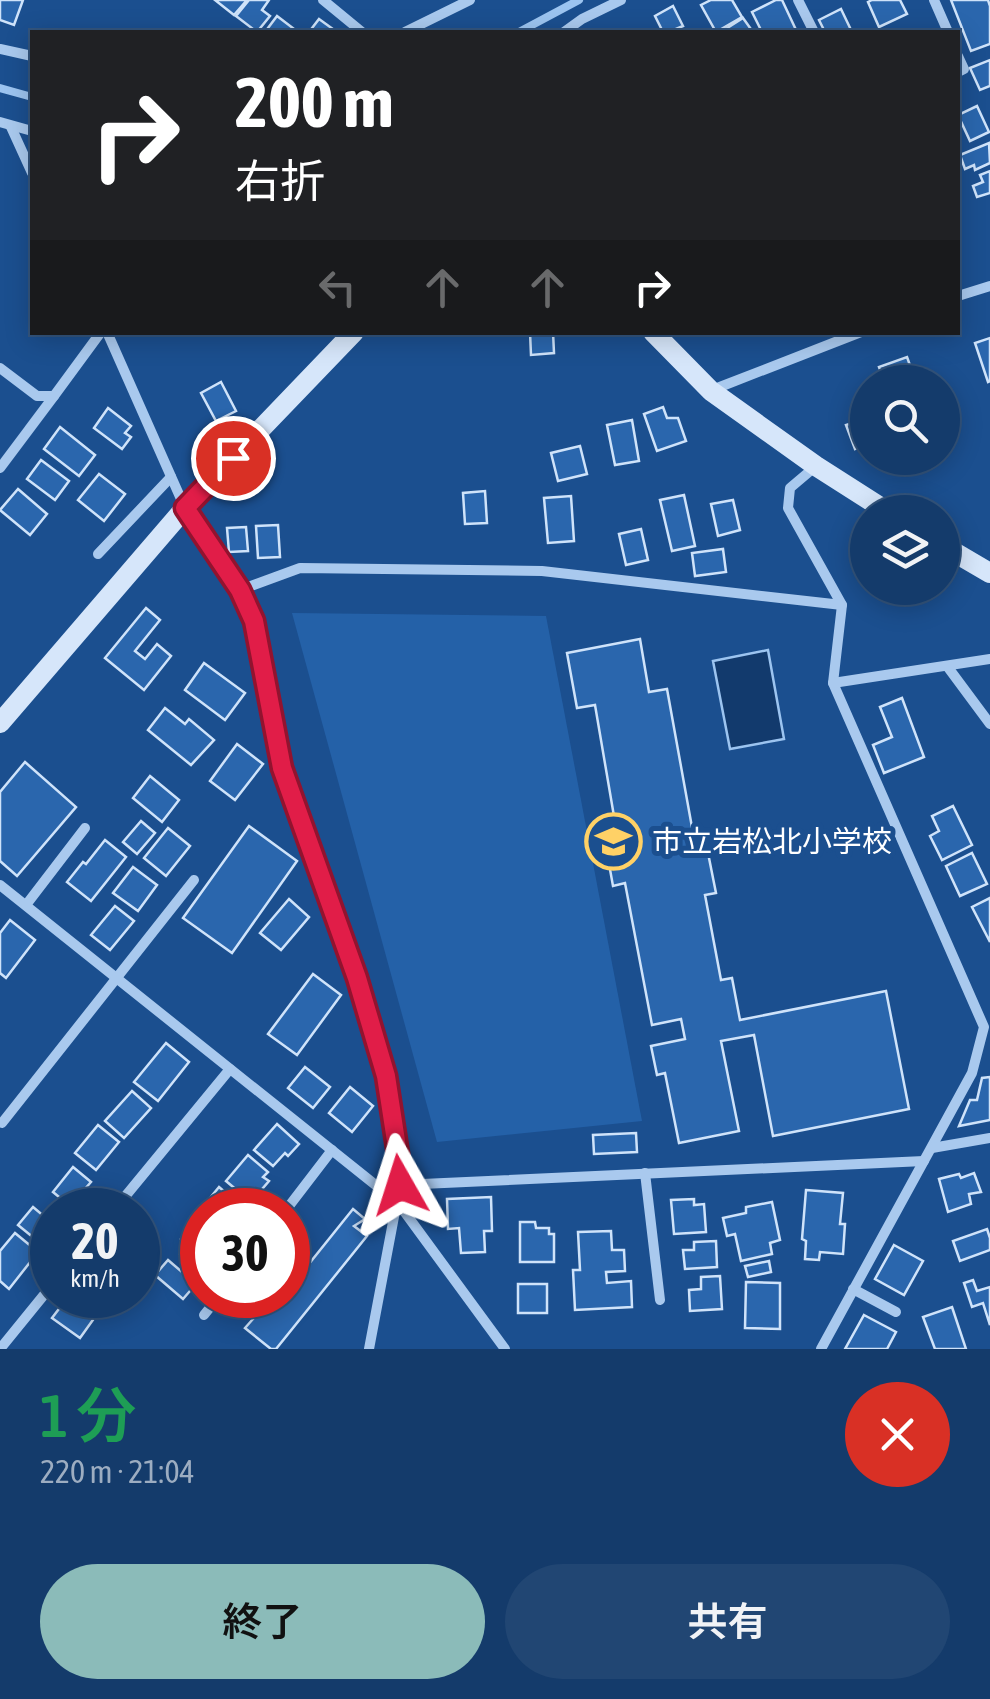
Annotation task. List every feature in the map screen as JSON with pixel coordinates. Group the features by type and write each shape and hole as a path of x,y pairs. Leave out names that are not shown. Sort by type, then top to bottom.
{"street":[{"path":"323,0 360,30"},
{"path":"409,30 470,0"},
{"path":"567,30 622,0"},
{"path":"798,0 813,30"},
{"path":"934,0 947,30"},
{"path":"0,48 30,56"},
{"path":"6,125 30,169"},
{"path":"960,295 990,286"},
{"path":"0,468 102,335"},
{"path":"105,335 185,508 240,590 254,621 282,768 357,978 386,1076 400,1185 369,1349"},
{"path":"0,722 185,508 351,335"},
{"path":"656,335 711,391 861,495"},
{"path":"711,391 853,335"},
{"path":"0,368 37,396 54,396"},
{"path":"816,466 790,488 788,508 842,605 833,683 987,1026 972,1073 821,1349"},
{"path":"98,554 171,477"},
{"path":"960,555 990,573"},
{"path":"240,590 300,568 542,571 842,605"},
{"path":"833,683 990,659"},
{"path":"946,666 990,724"},
{"path":"26,905 84,828"},
{"path":"2,1124 194,880"},
{"path":"2,892 26,905 398,1203 506,1349"},
{"path":"132,1188 230,1069"},
{"path":"932,1148 989,1141"},
{"path":"303,1188 332,1150"},
{"path":"400,1185 924,1162"},
{"path":"645,1173 660,1300"},
{"path":"853,1289 896,1312"},
{"path":"0,1349 30,1312"}],"shaded area":[{"path":"292,613 546,616 642,1121 437,1142"},
{"path":"768,650 784,739 730,749 713,661"}],"building":[{"path":"0,0 23,0 14,25 0,20"},
{"path":"215,0 247,0 234,15"},
{"path":"249,0 269,0 262,10 270,16 259,30 236,16"},
{"path":"711,0 732,0 742,17 715,30 701,5"},
{"path":"782,0 796,30 761,30 752,12"},
{"path":"900,0 907,14 879,27 868,2"},
{"path":"951,0 988,0 990,44 971,51"},
{"path":"673,6 683,26 662,30 655,16"},
{"path":"841,9 851,30 824,30 819,20"},
{"path":"277,16 295,30 266,30"},
{"path":"743,18 752,30 724,30"},
{"path":"319,19 334,30 311,30"},
{"path":"990,60 990,86 980,90 970,68"},
{"path":"977,106 989,132 970,141 960,114"},
{"path":"989,143 990,163 975,170 974,165 965,169 960,155"},
{"path":"990,171 990,193 977,197 973,186 983,182 980,175"},
{"path":"530,335 553,335 554,353 531,355"},
{"path":"990,338 990,381 988,382 975,343"},
{"path":"907,357 910,365 885,365"},
{"path":"221,382 236,411 216,421 201,393"},
{"path":"663,407 667,418 678,418 686,441 657,451 644,414"},
{"path":"108,408 131,426 125,433 131,437 122,449 94,428"},
{"path":"632,420 639,461 615,465 607,425"},
{"path":"60,427 95,455 79,476 44,449"},
{"path":"580,446 587,474 558,481 551,453"},
{"path":"41,460 69,481 55,500 27,479"},
{"path":"99,474 125,494 104,521 78,500"},
{"path":"18,489 47,514 30,535 0,510"},
{"path":"485,491 487,523 465,524 463,493"},
{"path":"684,495 695,546 672,551 660,500"},
{"path":"571,496 574,541 548,543 544,498"},
{"path":"733,500 740,530 718,536 711,504"},
{"path":"278,525 280,557 258,558 256,526"},
{"path":"246,527 248,551 229,552 227,528"},
{"path":"641,529 648,560 626,565 619,534"},
{"path":"723,549 726,572 695,576 692,553"},
{"path":"146,608 160,620 135,651 145,659 157,644 171,656 144,690 105,658"},
{"path":"640,639 649,692 667,689 697,855 708,853 716,893 705,895 721,980 732,978 740,1020 886,991 909,1109 773,1136 754,1035 721,1041 739,1131 679,1143 665,1073 657,1075 651,1046 685,1039 681,1019 652,1025 625,883 613,886 602,825 616,828 595,705 577,708 567,653"},
{"path":"204,663 245,693 225,720 185,690"},
{"path":"902,698 924,757 884,773 873,745 892,737 880,707"},
{"path":"165,708 185,724 189,719 214,740 191,765 148,730"},
{"path":"237,744 263,764 235,800 210,781"},
{"path":"25,762 76,807 17,876 0,861 0,792"},
{"path":"150,776 179,800 162,822 133,798"},
{"path":"953,806 972,845 942,860 930,836 939,831 932,816"},
{"path":"141,821 155,833 137,854 123,842"},
{"path":"249,826 297,861 232,953 183,918"},
{"path":"168,828 190,846 166,876 144,858"},
{"path":"105,840 126,857 91,901 67,882"},
{"path":"972,853 987,884 960,896 946,866"},
{"path":"133,867 157,885 138,911 113,893"},
{"path":"990,898 990,942 972,907"},
{"path":"289,899 309,917 281,950 260,933"},
{"path":"115,906 134,921 110,950 91,935"},
{"path":"10,920 35,940 6,978 0,973 0,933"},
{"path":"313,974 341,995 297,1055 268,1034"},
{"path":"166,1043 189,1062 158,1101 134,1082"},
{"path":"305,1067 330,1087 313,1108 288,1088"},
{"path":"990,1077 990,1120 959,1126 970,1100 977,1100 982,1078"},
{"path":"350,1087 373,1106 352,1132 329,1113"},
{"path":"132,1091 151,1108 124,1138 105,1121"},
{"path":"277,1124 299,1144 273,1166 254,1150"},
{"path":"98,1125 119,1142 96,1170 75,1153"},
{"path":"636,1133 637,1152 594,1154 593,1135"},
{"path":"248,1155 268,1172 263,1177 269,1181 263,1188 234,1188 226,1181"},
{"path":"73,1167 91,1182 86,1188 56,1188"},
{"path":"974,1173 981,1192 969,1194 971,1204 948,1212 939,1179"},
{"path":"806,1190 843,1193 843,1254 820,1252 819,1260 805,1259 806,1241 802,1239"},
{"path":"491,1197 492,1231 484,1231 485,1252 461,1253 459,1228 448,1229 447,1199"},
{"path":"694,1199 694,1205 704,1204 706,1232 674,1234 671,1200"},
{"path":"772,1202 780,1240 770,1243 772,1254 741,1261 735,1234 727,1236 723,1218 746,1213 746,1207"},
{"path":"353,1209 365,1219 354,1226 367,1236 310,1307 310,1263"},
{"path":"30,1211 30,1235 18,1225"},
{"path":"520,1222 535,1222 536,1228 549,1228 549,1234 554,1234 554,1262 520,1262"},
{"path":"987,1229 990,1250 960,1261 953,1241"},
{"path":"611,1231 612,1250 624,1250 625,1271 606,1272 607,1283 631,1281 632,1307 575,1310 573,1270 580,1270 578,1232"},
{"path":"15,1233 30,1245 30,1262 9,1289 0,1281 0,1251"},
{"path":"716,1241 717,1267 685,1269 683,1250 694,1250 694,1242"},
{"path":"894,1245 923,1261 904,1295 875,1279"},
{"path":"168,1260 180,1270 180,1296 160,1279 160,1269"},
{"path":"769,1261 771,1272 748,1277 745,1266"},
{"path":"720,1276 722,1309 690,1311 689,1290 701,1289 701,1277"},
{"path":"973,1280 977,1291 990,1287 990,1325 983,1303 972,1307 964,1283"},
{"path":"746,1282 780,1283 780,1329 745,1328"},
{"path":"518,1284 547,1284 547,1313 518,1313"},
{"path":"952,1307 966,1349 935,1349 923,1317"},
{"path":"864,1315 896,1332 887,1349 845,1349"},
{"path":"52,1318 94,1318 80,1338"},
{"path":"301,1318 276,1349 245,1328 253,1319"}],"waterway":[{"path":"523,30 579,0"},
{"path":"0,88 30,96"}],"place":[{"name":"市立岩松北小学校","path":"613,841"}],"route":[{"path":"233,458 185,508 240,590 254,621 282,768 357,978 386,1076 400,1185"}]}
